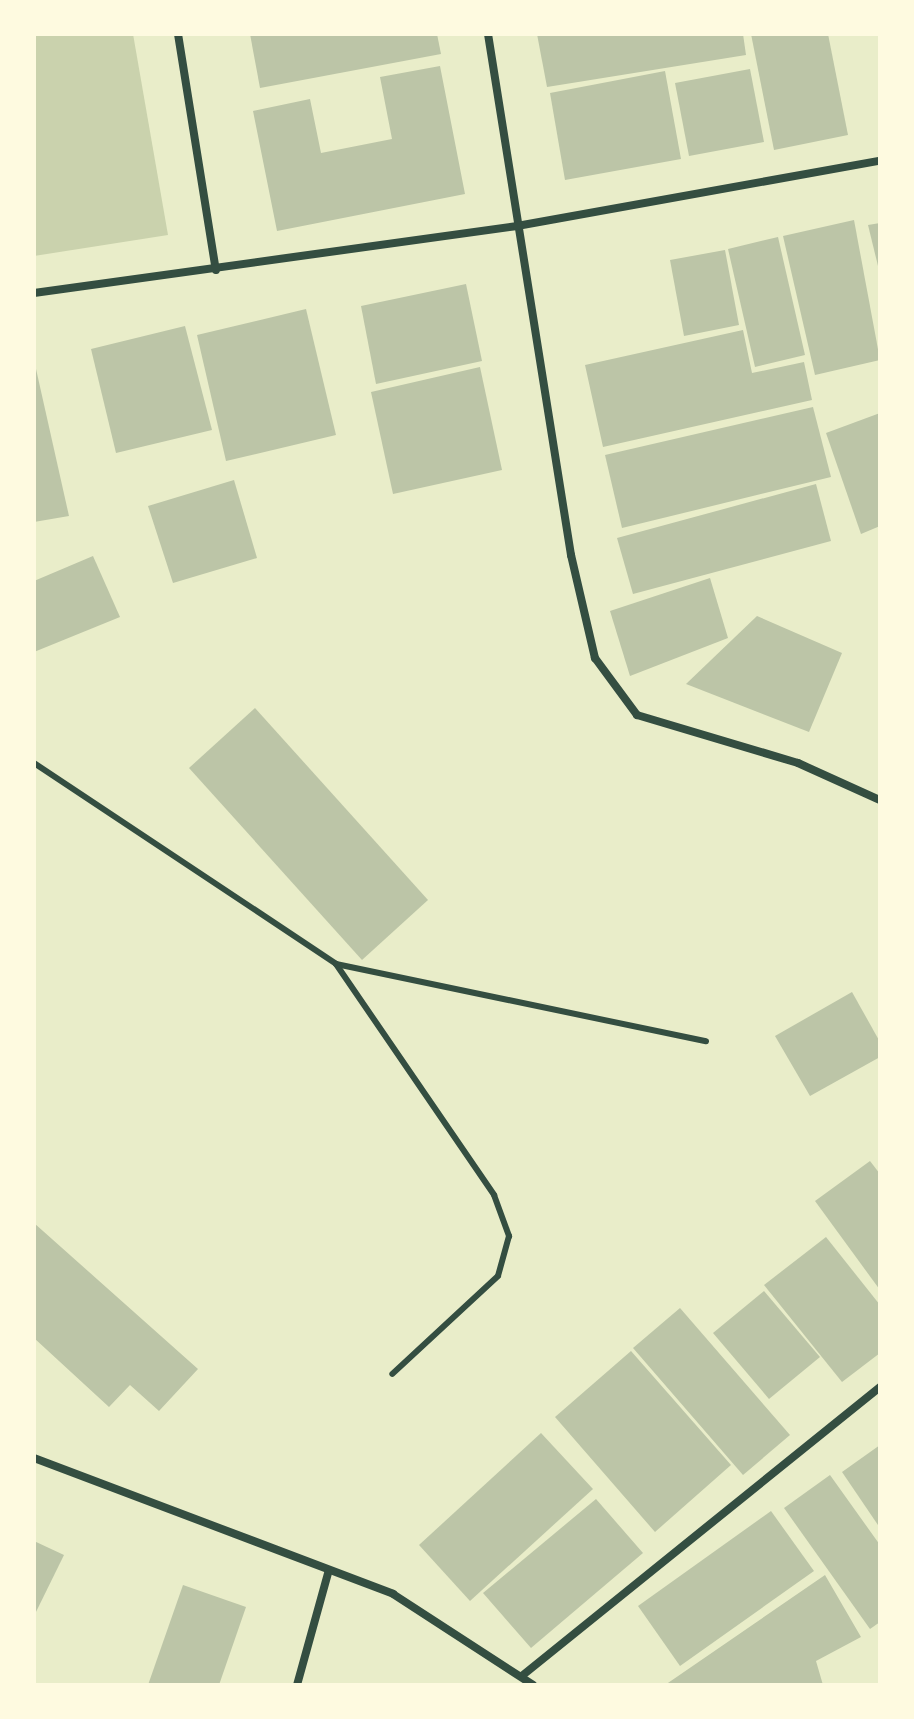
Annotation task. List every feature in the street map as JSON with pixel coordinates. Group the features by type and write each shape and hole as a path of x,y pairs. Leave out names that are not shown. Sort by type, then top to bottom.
{"street":[{"path":"178,34 216,270"},
{"path":"488,34 517,226 595,658 637,715 798,763 880,800"},
{"path":"34,293 517,226 880,161"},
{"path":"523,1675 880,1387"},
{"path":"34,1458 328,1573 393,1594 523,1675 533,1685"},
{"path":"297,1685 328,1573"}],"lane":[{"path":"34,763 336,964 706,1041"},
{"path":"336,964 494,1195 509,1236 498,1276 476,1304 392,1374"}],"green space":[{"path":"34,34 133,34 168,235 34,256"}],"building":[{"path":"250,34 437,34 441,54 260,88"},
{"path":"537,34 743,34 746,55 547,87"},
{"path":"751,34 828,34 848,135 774,150"},
{"path":"440,66 465,194 277,231 253,111 310,99 321,153 392,139 380,77"},
{"path":"750,69 764,142 689,156 675,83"},
{"path":"665,71 681,159 565,180 550,93"},
{"path":"854,220 880,360 815,375 783,236"},
{"path":"880,223 880,270 879,270 868,225"},
{"path":"778,237 805,355 755,367 728,249"},
{"path":"725,250 739,325 684,336 670,260"},
{"path":"466,284 482,361 376,384 361,306"},
{"path":"306,309 336,435 226,461 197,335"},
{"path":"185,326 212,430 116,453 91,349"},
{"path":"743,330 752,373 804,362 812,400 603,447 585,365"},
{"path":"34,360 69,516 34,522"},
{"path":"480,367 502,470 393,494 371,392"},
{"path":"813,407 831,477 622,528 605,455"},
{"path":"880,413 880,526 861,534 826,433"},
{"path":"234,480 257,558 173,583 148,506"},
{"path":"816,484 831,541 633,594 617,538"},
{"path":"93,556 120,617 34,652 34,581"},
{"path":"710,578 728,638 630,676 610,611"},
{"path":"757,616 842,653 809,732 686,684"},
{"path":"255,708 428,900 362,960 189,768"},
{"path":"852,992 880,1042 880,1057 810,1096 775,1036"},
{"path":"870,1161 880,1174 880,1290 815,1201"},
{"path":"34,1223 198,1369 159,1411 130,1385 109,1407 34,1338"},
{"path":"826,1237 880,1305 880,1353 842,1382 764,1285"},
{"path":"764,1291 820,1357 769,1399 713,1333"},
{"path":"680,1308 790,1435 743,1475 633,1348"},
{"path":"631,1351 731,1465 655,1532 555,1417"},
{"path":"541,1433 593,1489 470,1601 419,1545"},
{"path":"880,1445 880,1528 842,1472"},
{"path":"830,1475 880,1545 880,1622 870,1629 784,1508"},
{"path":"596,1499 643,1553 531,1648 483,1593"},
{"path":"771,1511 814,1571 680,1666 638,1606"},
{"path":"34,1541 64,1555 34,1616"},
{"path":"825,1575 861,1637 816,1661 823,1685 665,1685"},
{"path":"183,1585 246,1607 219,1685 148,1685"}]}
